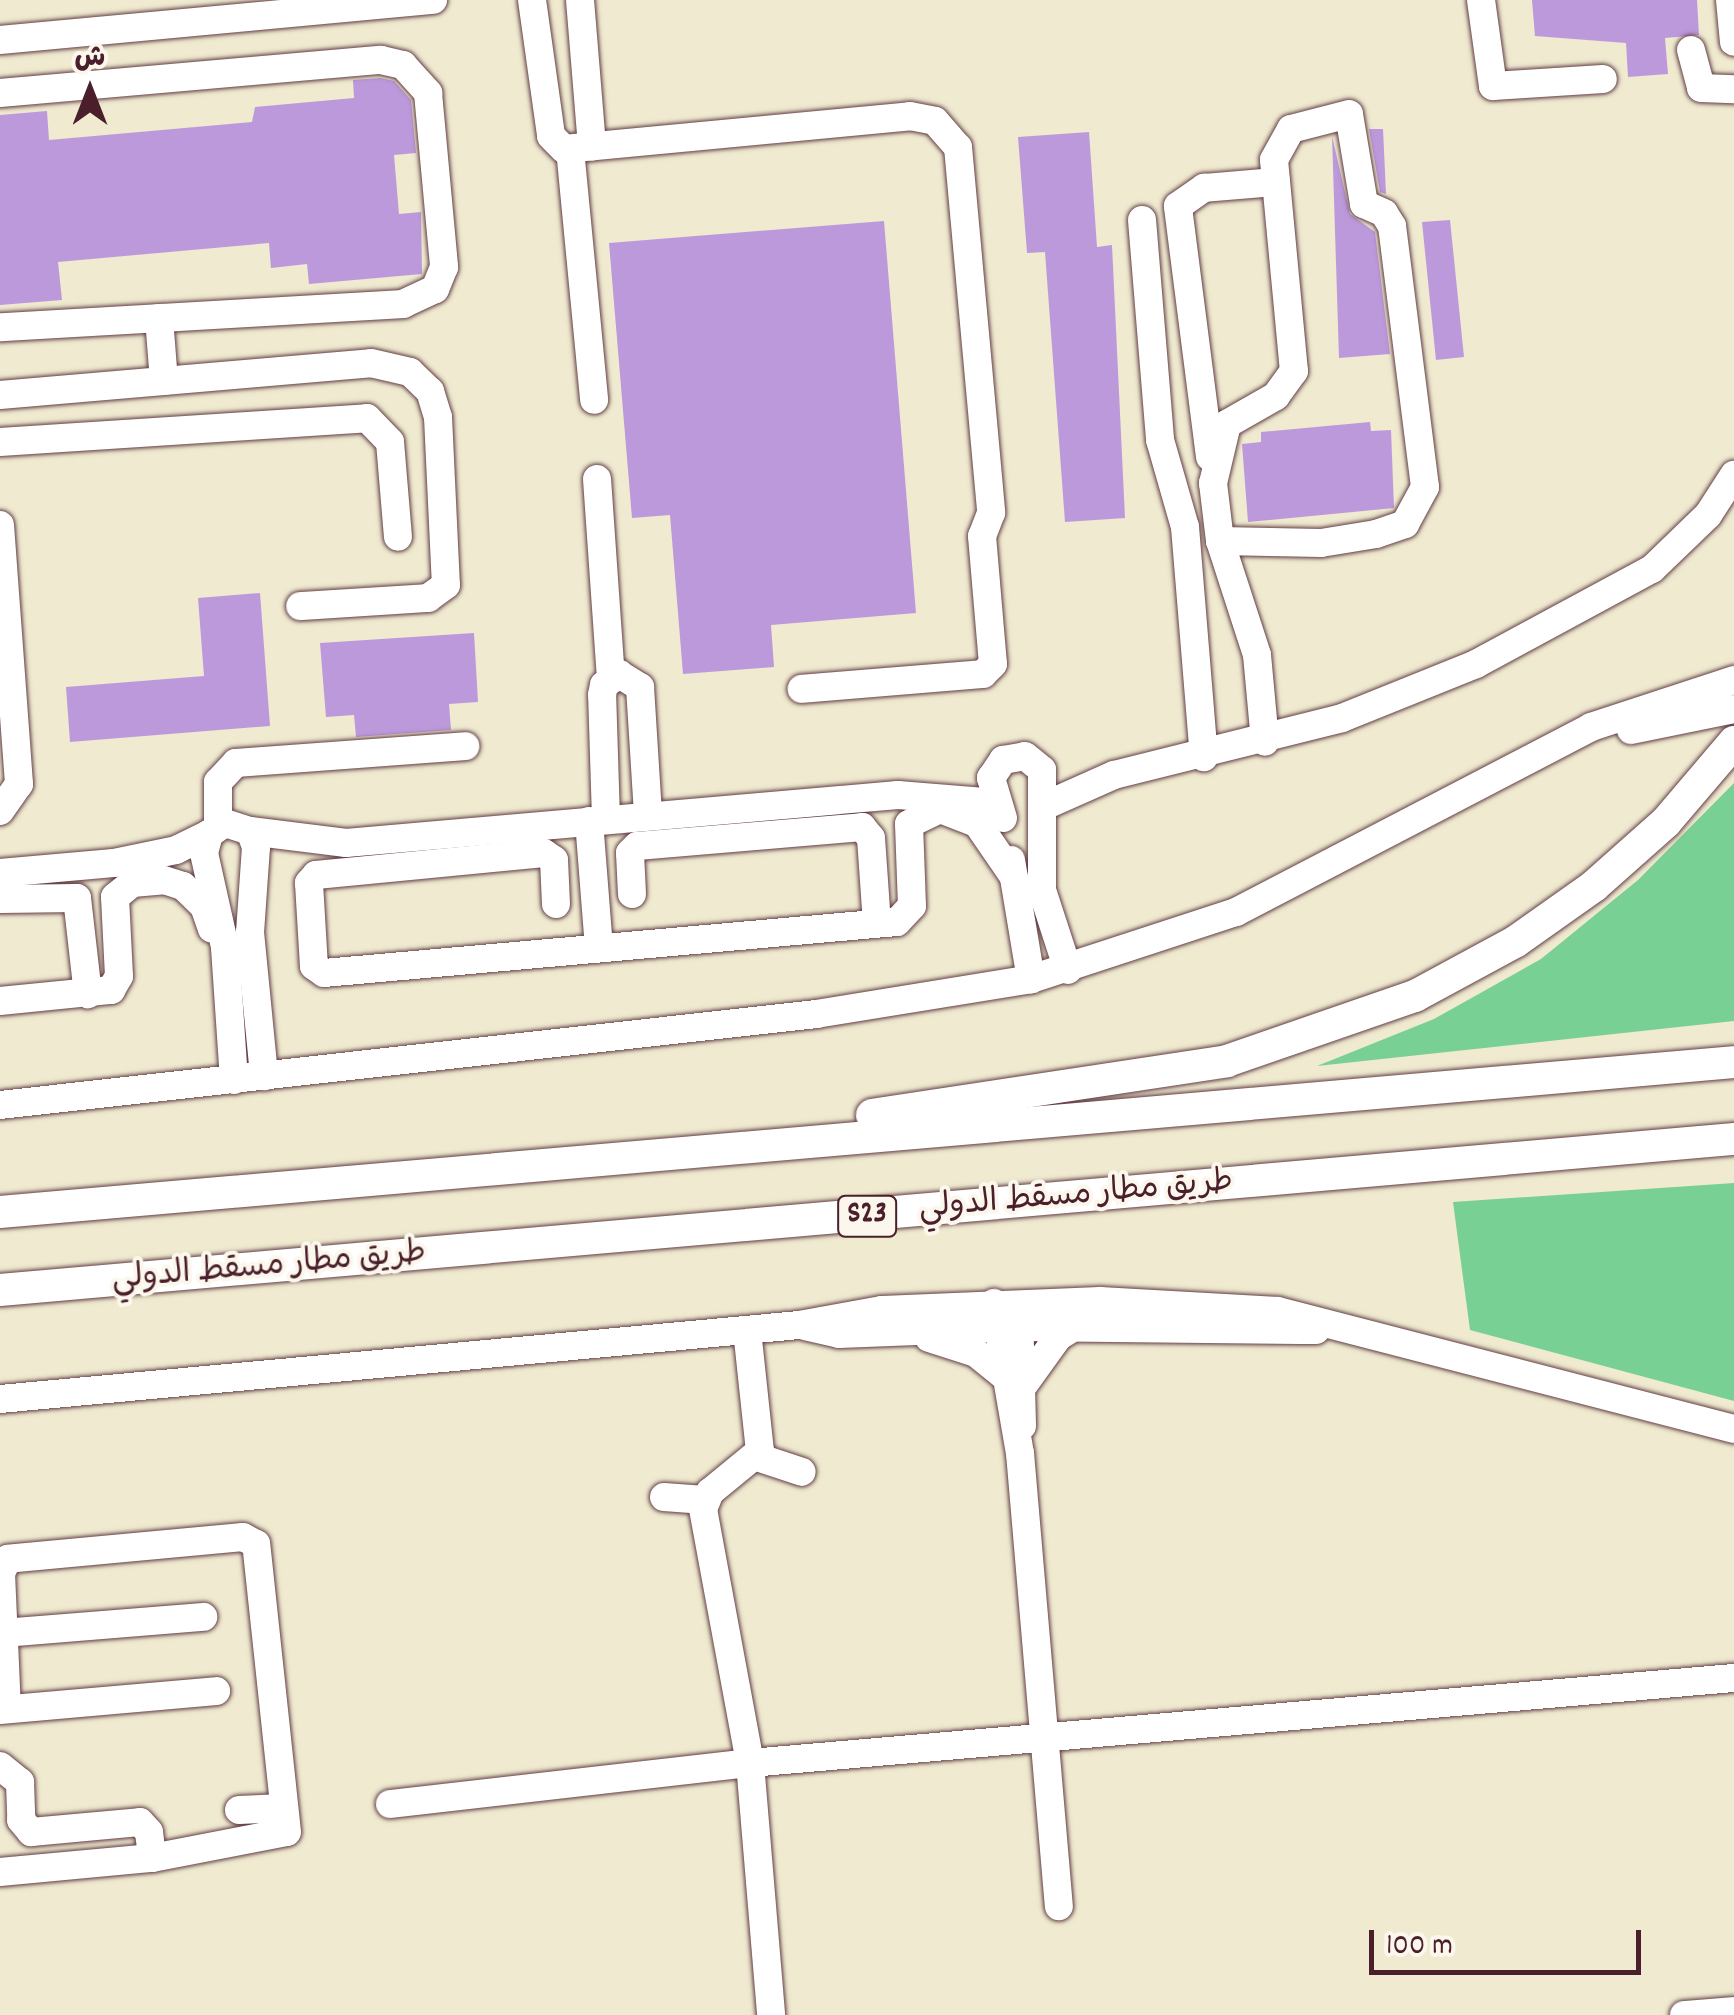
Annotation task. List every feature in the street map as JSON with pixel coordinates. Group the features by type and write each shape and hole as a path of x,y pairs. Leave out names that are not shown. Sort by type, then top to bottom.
{"main road":[{"path":"422,1175 1090,1086 1291,1044 1415,996 1556,915 1631,855 1731,746"},
{"path":"1665,1068 1734,1046"},
{"path":"0,1212 1734,1062"},
{"name":"طريق مطار مسقط الدولي","path":"0,1290 1734,1139"}],"street":[{"path":"0,40 433,0"},
{"path":"532,0 551,136 581,148 910,116 935,121 958,147 991,513 982,536 993,664 978,675 802,689"},
{"path":"580,0 581,148 594,400"},
{"path":"1481,0 1493,86 1603,79"},
{"path":"1730,0 1734,42"},
{"path":"1691,50 1700,88 1734,89"},
{"path":"0,93 381,60 403,65 424,84 444,267 426,297 403,304 0,328"},
{"path":"1213,483 1227,424 1276,396 1294,371 1274,160 1290,130 1349,114 1364,204 1392,226 1425,488 1406,524 1376,534 1321,543 1220,541"},
{"path":"1265,742 1257,656 1220,541 1178,206 1204,188 1276,182"},
{"path":"1142,220 1162,454 1185,527 1204,757"},
{"path":"159,318 164,381"},
{"path":"0,396 385,362 410,372 430,391 438,417 446,584 428,598 300,606"},
{"path":"0,442 367,418 390,442 398,537"},
{"path":"1042,807 1114,775 1265,742 1432,684 1608,597 1681,543 1734,475"},
{"path":"597,479 611,677 602,696 597,820 599,948"},
{"path":"0,525 19,784 0,811"},
{"path":"611,677 628,675 640,687 648,815"},
{"path":"1396,832 1417,815 1578,733 1734,680"},
{"path":"0,1105 853,1009 1031,979 1190,930 1570,752 1664,720 1734,709"},
{"path":"264,1076 250,932 256,848 227,829 218,782 236,763 465,746"},
{"path":"898,795 995,768 1014,756 1114,775"},
{"path":"1035,762 1042,770 1040,869 1068,970"},
{"path":"995,768 997,803 1031,979"},
{"path":"252,875 284,857 346,843 898,795 997,803"},
{"path":"556,904 555,864 544,853 316,875 309,883 314,966 324,973 897,922 910,912 907,828 930,811 970,817 1014,876"},
{"path":"632,894 630,853 637,846 862,827 872,838 877,922"},
{"path":"0,872 114,863 176,850 227,829 346,843"},
{"path":"227,829 204,852 213,879 228,988 234,1080"},
{"path":"114,863 174,867 213,879"},
{"path":"0,1001 88,994 118,982 115,897 126,885 151,879 176,883 200,900 228,988"},
{"path":"0,899 66,893 76,898 88,994"},
{"path":"1056,932 1092,946 1190,930"},
{"path":"261,1036 290,1053 390,1062"},
{"path":"0,1399 799,1325 882,1310 1007,1315 1278,1311 1734,1428"},
{"path":"1007,1315 1059,1906"},
{"path":"799,1325 839,1334 908,1332 1007,1315 1074,1327 1342,1329"},
{"path":"1014,1379 1058,1336 1074,1327"},
{"path":"664,1497 705,1500 757,1457 761,1439 747,1330"},
{"path":"908,1332 976,1353 1014,1379"},
{"path":"757,1457 802,1472"},
{"path":"705,1500 705,1543 750,1764 771,2015"},
{"path":"0,1872 152,1858 287,1832 253,1540 8,1559 1,1568 4,1710 216,1691"},
{"path":"4,1633 203,1618"},
{"path":"390,1804 750,1764 1045,1741 1469,1697 1734,1678"},
{"path":"0,1766 20,1782 20,1820 32,1832 140,1822 147,1828 152,1858"},
{"path":"239,1810 283,1808"},
{"path":"1684,2015 1734,2011"}],"green space":[{"path":"1734,783 1734,1021 1317,1066 1434,1019 1541,959 1638,880"},
{"path":"1734,1183 1734,1401 1470,1330 1453,1202"}],"building":[{"path":"1532,0 1697,0 1699,35 1665,38 1668,74 1628,77 1626,43 1535,36"},
{"path":"353,80 394,81 411,100 416,153 394,155 399,214 421,212 422,274 309,284 307,264 271,268 269,243 58,262 62,300 0,305 0,115 47,111 49,140 252,122 255,107 354,98"},
{"path":"1369,129 1383,129 1386,194 1380,192"},
{"path":"1089,132 1097,247 1112,245 1125,518 1065,522 1045,252 1027,253 1018,137"},
{"path":"1332,136 1350,214 1375,232 1390,354 1339,358"},
{"path":"1450,220 1464,357 1436,360 1422,222"},
{"path":"884,221 916,613 771,625 774,667 683,674 670,515 632,518 609,243"},
{"path":"1370,422 1371,431 1391,430 1394,508 1248,522 1242,444 1261,442 1261,432"},
{"path":"260,593 270,726 70,742 66,687 204,676 198,598"},
{"path":"474,633 478,702 449,704 451,730 356,737 354,715 326,717 320,643"}]}
